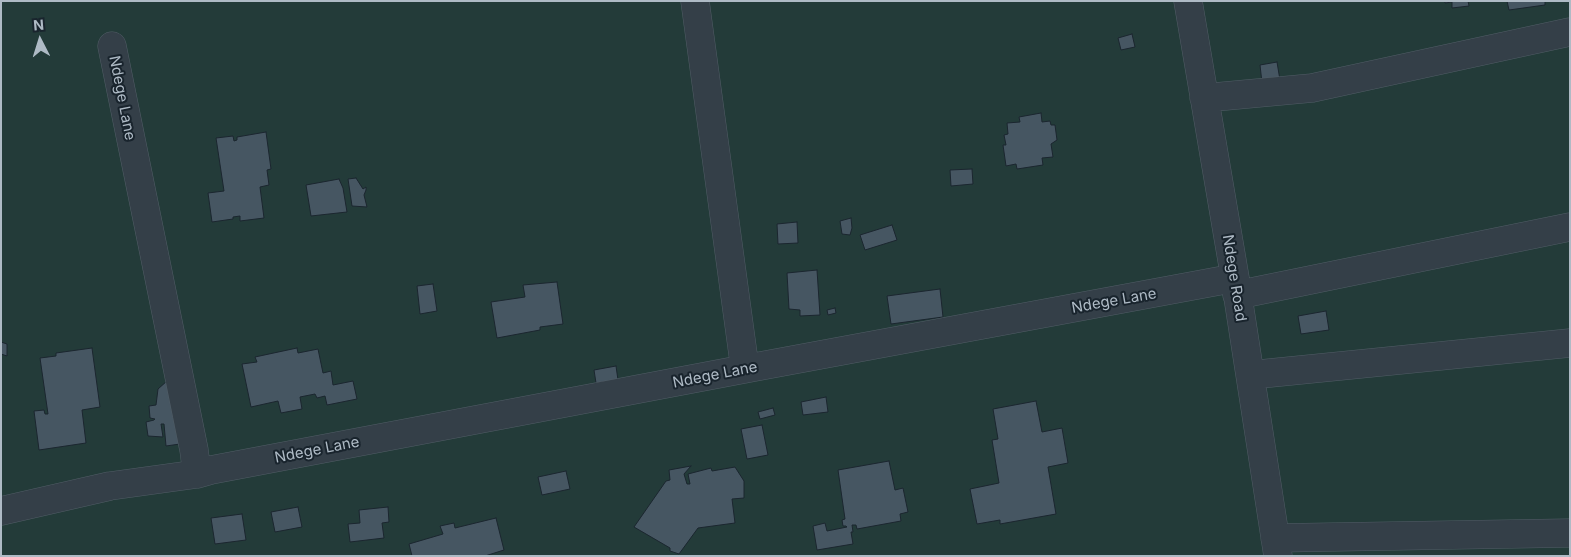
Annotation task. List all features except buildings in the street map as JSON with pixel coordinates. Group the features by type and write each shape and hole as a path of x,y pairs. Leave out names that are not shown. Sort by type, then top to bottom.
{"street":[{"path":"695,1 745,369"},
{"name":"Ndege Road","path":"1188,1 1277,547"},
{"path":"1204,98 1312,88 1570,32"},
{"name":"Ndege Lane","path":"112,46 194,450 197,474"},
{"name":"Ndege Lane","path":"1,511 110,486 197,474 745,369 1236,287 1570,227"},
{"path":"1250,375 1570,344"},
{"path":"1277,547 1570,533"}],"green space":[{"path":"1,1 1570,1 1570,556 1,556"}]}
